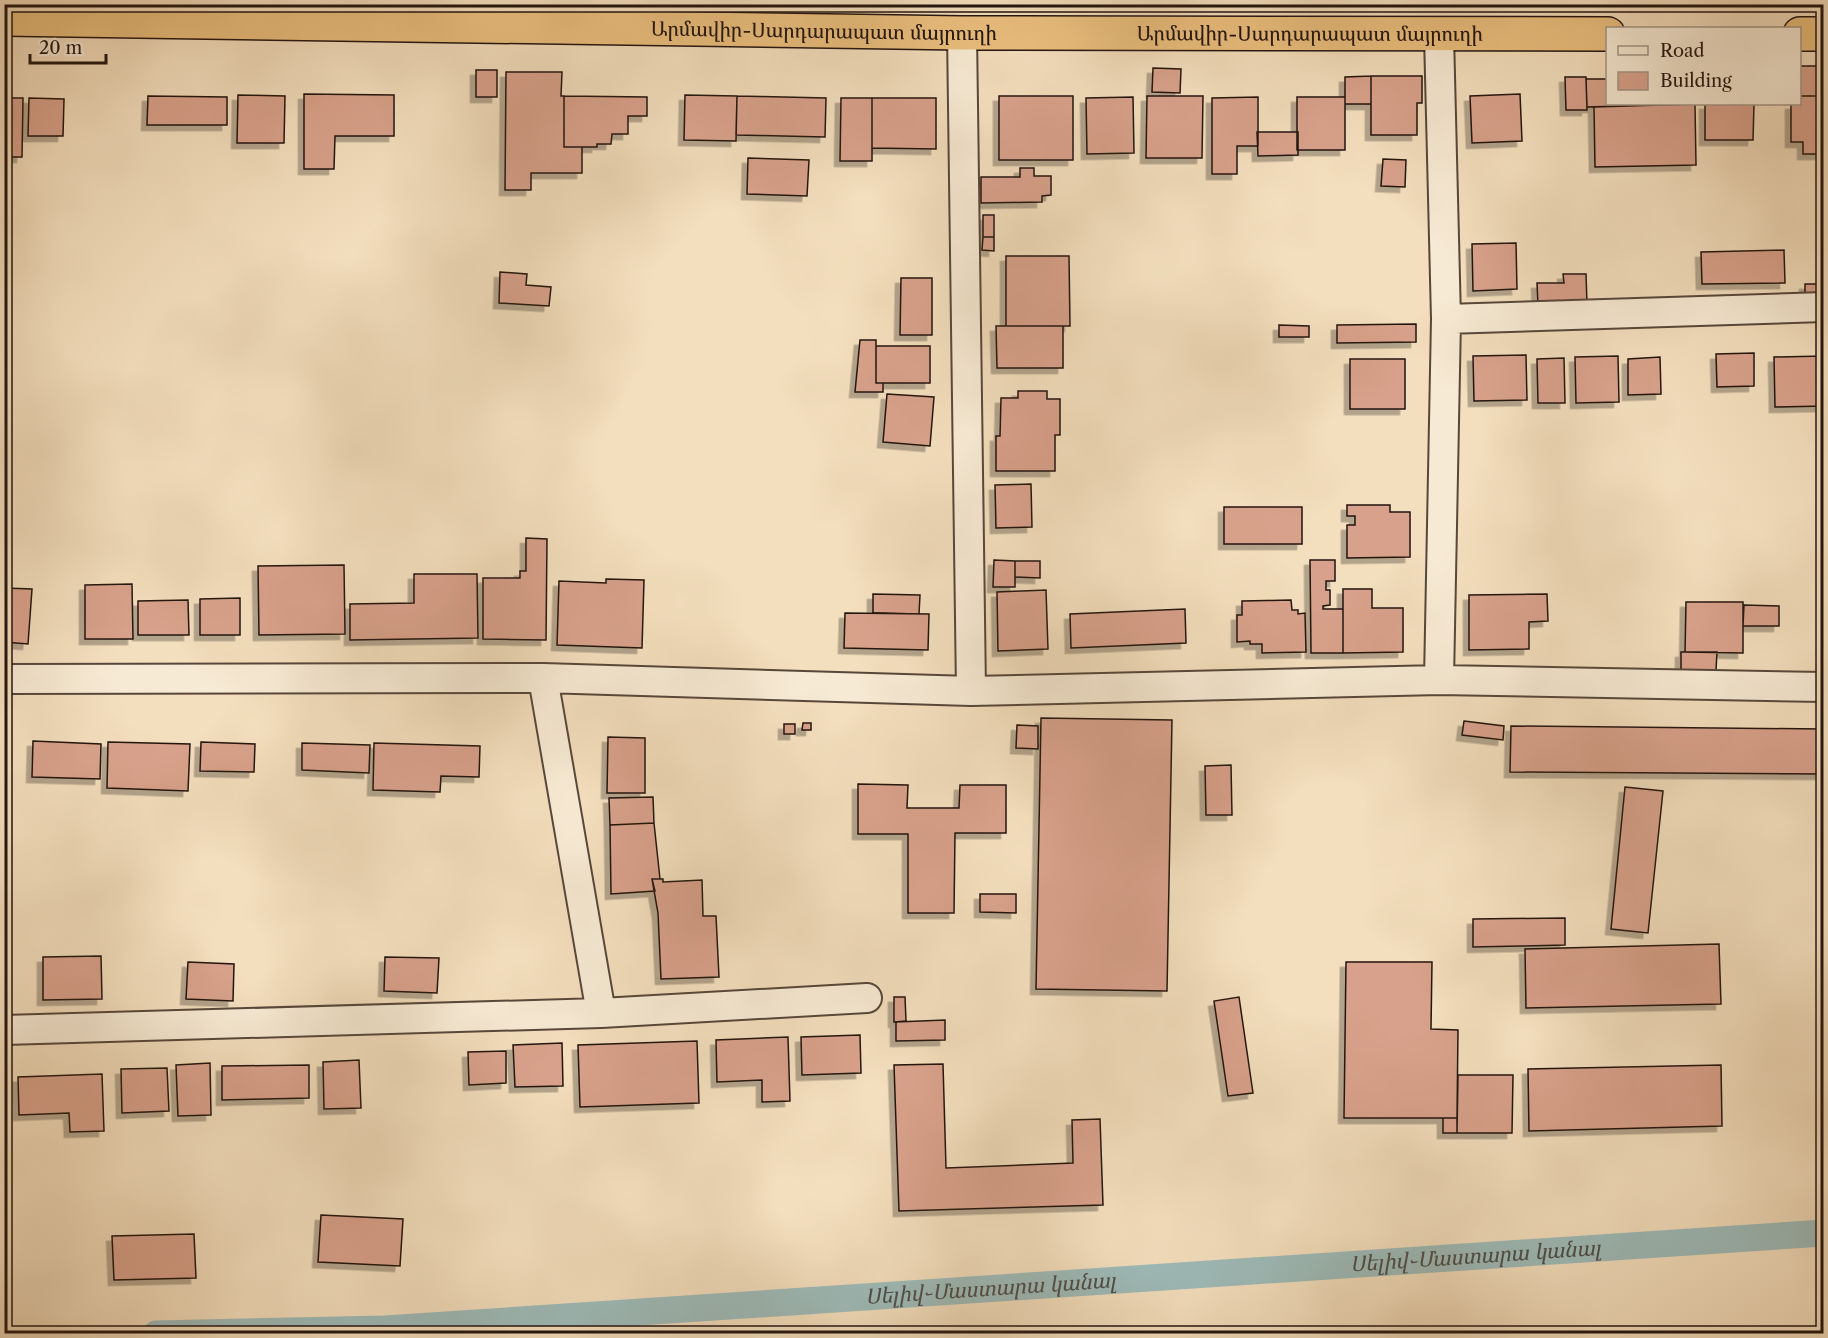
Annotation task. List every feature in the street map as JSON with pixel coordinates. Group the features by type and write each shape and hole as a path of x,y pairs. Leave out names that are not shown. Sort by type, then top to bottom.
{"highway":[{"name":"Արմավիր-Սարդարապատ մայրուղի","path":"4,19 198,13 700,30 962,33 1606,34"},
{"path":"1801,34 1824,34"}],"street":[{"path":"962,33 971,691"},
{"path":"1439,35 1446,319 1439,680"},
{"path":"1446,319 1824,307"},
{"path":"543,678 601,1013"},
{"path":"4,679 543,678 971,691 1439,680 1824,687"},
{"path":"4,1030 601,1013 867,998"}],"building":[{"path":"1801,66 1824,66 1824,96 1801,96"},
{"path":"1153,68 1181,69 1180,93 1152,92"},
{"path":"476,70 497,70 497,97 476,97"},
{"path":"506,72 562,72 564,147 582,147 582,173 531,173 531,190 505,190"},
{"path":"1371,76 1422,76 1422,103 1417,103 1417,135 1371,135"},
{"path":"1371,76 1371,104 1345,104 1345,77"},
{"path":"1565,77 1586,77 1587,110 1566,110"},
{"path":"1586,79 1606,79 1606,105 1655,105 1587,107"},
{"path":"304,94 394,95 394,136 335,136 334,169 304,169"},
{"path":"1520,94 1522,141 1472,143 1470,96"},
{"path":"238,95 285,96 284,143 237,143"},
{"path":"685,95 737,96 736,141 684,140"},
{"path":"148,96 227,97 227,125 147,125"},
{"path":"564,96 647,97 647,116 628,116 628,134 612,134 611,144 597,144 597,147 564,147"},
{"path":"737,96 826,98 825,137 736,135"},
{"path":"999,96 1073,96 1073,160 999,160"},
{"path":"1147,96 1203,96 1202,158 1146,158"},
{"path":"1801,96 1824,96 1824,154 1803,154 1803,142 1791,142 1791,105 1801,105"},
{"path":"1133,97 1134,153 1087,154 1086,98"},
{"path":"1258,97 1258,146 1237,146 1237,174 1212,174 1212,98"},
{"path":"1297,97 1345,97 1345,150 1297,150"},
{"path":"4,98 23,98 22,157 4,157"},
{"path":"29,98 64,99 63,136 28,136"},
{"path":"841,98 872,98 872,161 840,161"},
{"path":"872,98 936,98 936,149 872,148"},
{"path":"1695,105 1696,165 1595,167 1594,107"},
{"path":"1705,105 1754,105 1753,140 1705,140"},
{"path":"1257,132 1298,132 1298,155 1258,156"},
{"path":"748,158 809,160 807,196 747,194"},
{"path":"1383,159 1406,160 1405,187 1381,186"},
{"path":"1020,168 1034,168 1034,176 1051,176 1051,195 1042,196 1042,202 981,203 981,177 1020,177"},
{"path":"983,215 994,215 994,237 983,237"},
{"path":"983,237 994,237 994,251 982,250"},
{"path":"1516,243 1517,289 1473,291 1472,244"},
{"path":"1784,250 1785,283 1702,284 1701,252"},
{"path":"1006,256 1069,256 1070,326 1006,326"},
{"path":"500,272 527,274 526,285 551,287 549,306 499,303"},
{"path":"1563,274 1586,274 1587,304 1538,305 1537,283 1564,283"},
{"path":"901,278 932,278 932,335 900,335"},
{"path":"1805,284 1824,284 1824,299 1805,300"},
{"path":"1416,324 1416,342 1337,343 1337,325"},
{"path":"1279,325 1309,326 1309,337 1279,337"},
{"path":"996,326 1063,326 1063,368 997,368"},
{"path":"860,340 876,340 876,383 883,383 883,392 855,392"},
{"path":"876,346 930,346 930,383 876,383"},
{"path":"1754,353 1754,386 1717,387 1716,354"},
{"path":"1526,355 1527,400 1474,401 1473,356"},
{"path":"1618,356 1619,402 1576,403 1575,357"},
{"path":"1824,356 1824,406 1775,407 1774,357"},
{"path":"1660,357 1661,394 1628,395 1628,359"},
{"path":"1564,358 1565,403 1538,403 1537,359"},
{"path":"1350,359 1405,359 1405,409 1350,409"},
{"path":"1018,391 1047,391 1047,399 1060,399 1060,435 1055,435 1055,471 996,471 996,436 1000,436 1001,398 1018,398"},
{"path":"887,394 934,397 930,446 883,442"},
{"path":"1031,484 1032,527 996,528 995,485"},
{"path":"1347,505 1390,505 1390,512 1410,512 1410,557 1347,558 1347,525 1355,525 1355,516 1347,516"},
{"path":"1224,507 1302,507 1302,544 1224,544"},
{"path":"526,538 547,539 546,640 483,639 483,578 520,578 520,571 526,571"},
{"path":"994,560 1015,561 1015,587 993,587"},
{"path":"1310,560 1335,560 1335,581 1326,581 1326,590 1330,590 1330,605 1323,606 1323,609 1343,609 1343,653 1311,653"},
{"path":"1015,561 1040,561 1040,578 1015,577"},
{"path":"344,565 345,634 259,635 258,566"},
{"path":"414,574 477,574 478,638 350,640 350,604 414,603"},
{"path":"606,579 644,580 642,648 557,645 559,581 606,583"},
{"path":"132,584 133,639 85,639 85,585"},
{"path":"4,588 32,589 28,644 4,642"},
{"path":"1343,589 1372,589 1372,608 1403,608 1403,652 1343,653"},
{"path":"1046,590 1048,649 998,651 997,592"},
{"path":"873,594 920,595 919,614 873,613"},
{"path":"1547,594 1548,621 1529,622 1529,649 1469,650 1469,595"},
{"path":"240,598 240,635 200,635 200,599"},
{"path":"188,600 189,635 138,635 138,601"},
{"path":"1291,600 1292,610 1298,610 1298,614 1305,613 1306,652 1262,653 1262,644 1250,644 1250,641 1237,642 1237,615 1242,615 1242,601"},
{"path":"1686,602 1743,602 1743,653 1685,652"},
{"path":"1744,605 1779,606 1779,626 1743,626"},
{"path":"1185,609 1186,643 1071,648 1070,614"},
{"path":"845,613 929,614 928,650 844,648"},
{"path":"1681,652 1717,652 1716,670 1681,670"},
{"path":"1041,718 1172,720 1167,991 1036,989"},
{"path":"1464,721 1504,726 1503,740 1462,735"},
{"path":"803,723 811,723 811,730 802,730"},
{"path":"784,724 795,724 795,734 784,734"},
{"path":"1017,725 1038,726 1038,749 1016,748"},
{"path":"1511,726 1824,729 1824,774 1510,772"},
{"path":"608,737 645,738 645,793 607,793"},
{"path":"33,741 101,744 100,779 32,777"},
{"path":"108,742 190,744 188,791 107,788"},
{"path":"201,742 255,744 254,772 200,771"},
{"path":"302,743 370,745 369,773 302,770"},
{"path":"374,743 480,746 479,777 441,776 440,792 373,790"},
{"path":"1231,765 1232,815 1206,815 1205,766"},
{"path":"858,784 908,785 907,808 959,808 960,785 1006,785 1006,833 955,833 954,913 908,913 908,834 858,834"},
{"path":"1625,787 1663,791 1648,933 1611,929"},
{"path":"653,797 654,823 610,825 609,798"},
{"path":"654,823 660,879 652,879 655,891 611,894 610,825"},
{"path":"652,879 663,879 663,882 702,880 703,916 716,916 719,977 661,979 658,913"},
{"path":"980,894 1016,894 1016,913 980,912"},
{"path":"1565,918 1565,945 1473,947 1473,919"},
{"path":"1719,944 1721,1004 1526,1008 1525,949"},
{"path":"101,956 102,999 43,1000 43,957"},
{"path":"385,957 439,958 437,993 384,991"},
{"path":"188,962 234,964 233,1001 186,999"},
{"path":"1346,962 1432,962 1431,1029 1458,1030 1457,1118 1344,1118"},
{"path":"894,997 905,997 906,1021 894,1022"},
{"path":"1239,997 1253,1093 1228,1096 1214,1001"},
{"path":"945,1020 945,1040 896,1041 896,1022"},
{"path":"860,1035 861,1073 802,1075 801,1037"},
{"path":"788,1037 790,1101 762,1102 762,1080 717,1082 716,1040"},
{"path":"697,1041 699,1103 580,1107 578,1045"},
{"path":"562,1043 563,1086 515,1087 513,1045"},
{"path":"506,1051 506,1083 469,1085 468,1052"},
{"path":"359,1060 361,1108 324,1109 323,1062"},
{"path":"210,1063 211,1115 178,1116 176,1065"},
{"path":"943,1064 946,1168 1073,1163 1072,1120 1100,1119 1103,1205 899,1211 894,1065"},
{"path":"309,1065 309,1098 222,1100 222,1066"},
{"path":"1721,1065 1722,1126 1529,1131 1528,1069"},
{"path":"167,1068 169,1111 122,1113 121,1069"},
{"path":"102,1074 104,1131 70,1132 69,1113 19,1115 18,1077"},
{"path":"1458,1075 1513,1075 1512,1133 1457,1133"},
{"path":"1443,1118 1457,1118 1457,1133 1443,1133"},
{"path":"321,1215 403,1219 400,1266 318,1262"},
{"path":"194,1234 196,1278 114,1280 112,1236"}],"waterway":[{"name":"Սելիվ֊Մաստարա կանալ","path":"156,1334 385,1329 1824,1233"}]}
